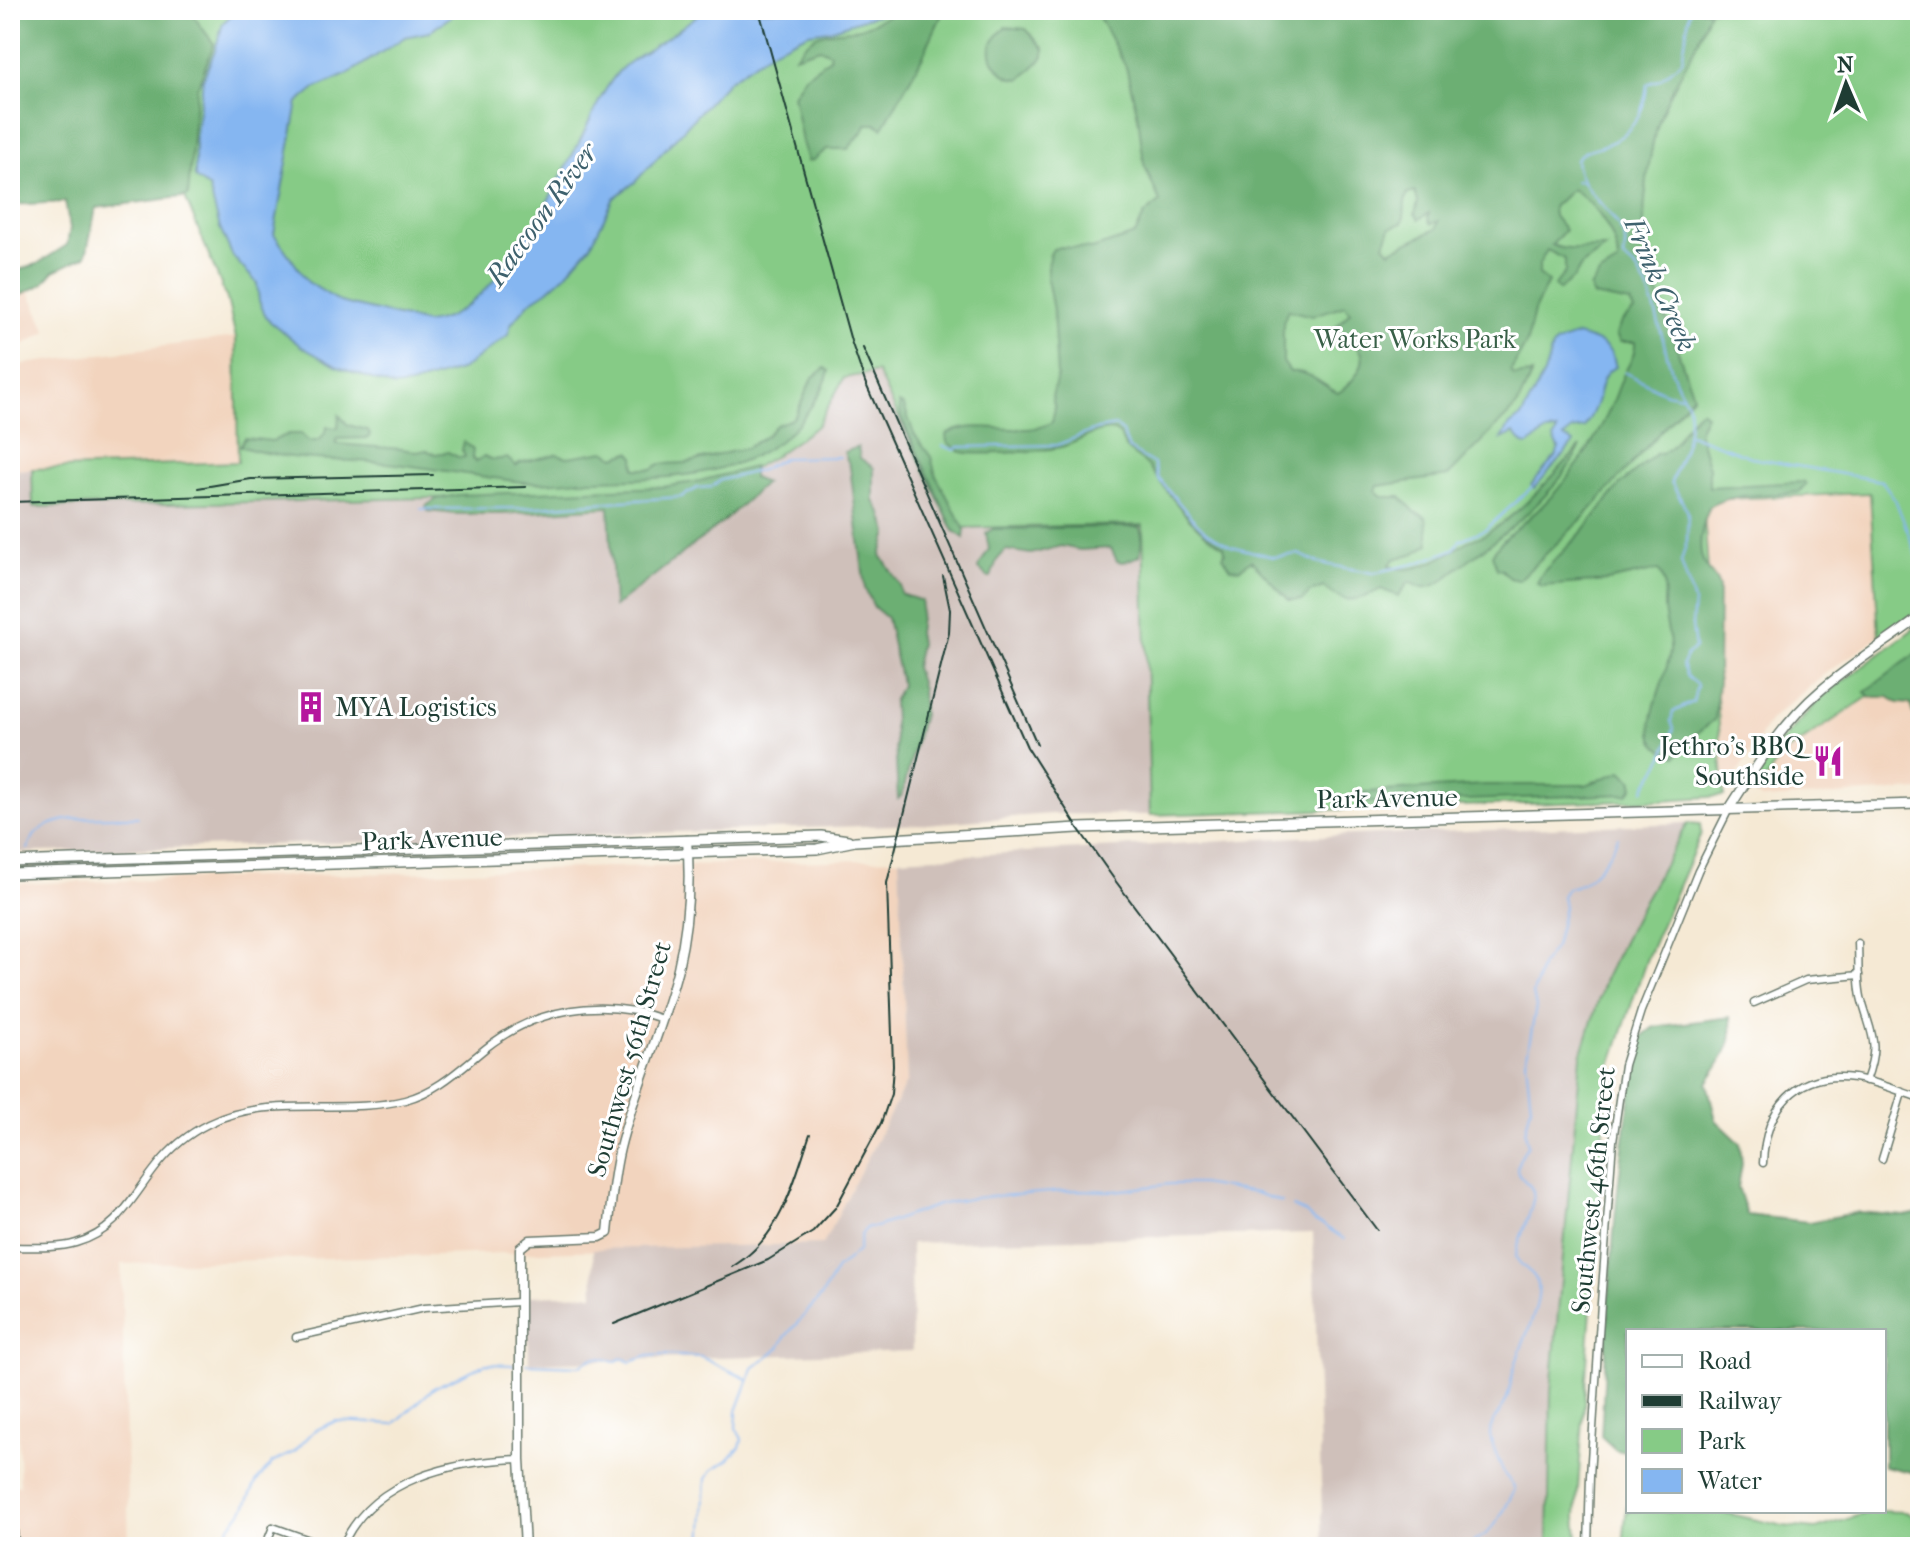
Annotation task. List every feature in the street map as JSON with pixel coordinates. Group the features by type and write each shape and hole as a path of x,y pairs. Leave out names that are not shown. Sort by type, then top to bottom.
{"main road":[{"name":"Park Avenue","path":"10,874 817,849 855,841 1078,828 1920,804"},
{"name":"Park Avenue","path":"10,862 821,836 855,841"}],"street":[{"path":"1729,809 1770,746 1804,706 1920,617"},
{"name":"Southwest 46th Street","path":"1588,1547 1602,1288 1614,1131 1624,1065 1641,1011 1692,885 1729,809"},
{"name":"Southwest 56th Street","path":"525,1547 520,1459 519,1254 523,1243 530,1240 600,1237 608,1233 611,1192 621,1146 683,943 690,893 687,840"},
{"path":"1858,943 1862,1001 1874,1043 1866,1081"},
{"path":"1754,1003 1806,980 1859,975"},
{"path":"10,1247 64,1246 100,1233 121,1217 175,1146 200,1128 226,1116 254,1109 407,1099 441,1084 513,1029 560,1012 592,1007 624,1008 662,1019"},
{"path":"1763,1163 1764,1140 1771,1118 1790,1095 1803,1086 1841,1077 1866,1081 1920,1098"},
{"path":"1882,1159 1902,1093"},
{"path":"296,1337 424,1308 519,1302"},
{"path":"342,1547 367,1510 382,1496 405,1484 468,1463 520,1459"},
{"path":"10,1499 16,1547"},
{"path":"265,1547 273,1527 329,1547"}],"shaded area":[{"path":"10,275 22,275 47,332 11,351 16,365 236,337 238,462 10,470"},
{"path":"877,372 952,528 1143,524 1150,815 1050,814 928,824 10,853 10,470 32,469 33,507 817,426 844,378"},
{"path":"1870,493 1879,636 1823,675 1770,720 1724,796 1702,500"},
{"path":"1897,680 1920,721 1920,790 1761,799 1757,794 1780,756"},
{"path":"1688,823 1644,900 1606,976 1581,1056 1551,1391 1548,1547 1323,1547 1313,1233 911,1243 912,1351 529,1363 528,1296 594,1294 593,1249 823,1244 907,1081 899,859 1299,837"},
{"path":"899,859 907,1081 823,1244 121,1264 129,1547 10,1547 10,1486 20,1485 10,1238 10,884"}],"green space":[{"name":"Water Works Park","path":"10,10 1920,10 1920,611 1879,636 1870,493 1703,500 1724,796 1150,815 1143,525 952,528 877,372 844,378 817,426 773,457 732,480 651,493 33,507 32,469 238,462 236,338 227,299 185,197 10,204"},
{"path":"10,10 189,10 214,44 197,88 188,196 96,208 86,256 54,271 43,284 10,300 10,273 37,264 67,245 70,228 65,202 10,205"},
{"path":"899,10 944,10 922,58 885,124 882,128 877,124 866,124 848,149 827,149 808,161 793,95 805,76 830,58 830,53 820,48 795,56 807,42 819,35 857,29"},
{"path":"1095,10 1709,10 1695,47 1659,120 1650,158 1644,220 1645,256 1693,395 1585,516 1519,580 1497,569 1492,554 1497,547 1554,493 1588,449 1607,416 1634,352 1635,342 1620,342 1616,335 1621,322 1634,311 1630,303 1594,296 1590,288 1599,275 1618,263 1610,231 1597,211 1572,189 1553,207 1554,216 1565,230 1552,245 1572,249 1606,248 1581,266 1574,278 1559,290 1554,286 1565,272 1565,259 1547,250 1539,264 1539,275 1548,282 1534,311 1527,342 1511,371 1514,376 1532,374 1517,406 1448,476 1378,486 1376,491 1383,497 1401,497 1415,512 1426,517 1429,544 1415,553 1394,559 1389,566 1408,569 1428,564 1485,534 1524,505 1581,446 1571,464 1529,511 1437,584 1422,587 1409,582 1398,596 1381,589 1351,600 1338,597 1324,587 1310,592 1302,600 1289,600 1251,560 1240,569 1231,568 1223,556 1224,546 1191,520 1148,466 1130,452 1114,431 1102,431 1061,447 1040,450 983,453 958,450 947,442 946,435 957,430 970,427 1027,429 1052,422 1055,408 1052,397 1057,376 1053,310 1047,279 1049,256 1053,249 1060,247 1092,249 1135,235 1144,215 1160,202 1144,164 1138,116 1126,67","holes":["1415,192 1418,202 1415,214 1419,219 1429,213 1431,224 1439,221 1436,229 1390,251 1384,244 1390,228 1402,223 1406,198","1345,305 1350,312 1335,328 1334,336 1355,345 1362,359 1354,379 1338,393 1309,376 1290,372 1283,362 1283,323 1288,310 1312,316"]},
{"path":"1005,27 1026,29 1044,49 1044,57 1021,79 1003,73 992,56 992,43"},
{"path":"825,368 829,371 826,381 810,408 790,432 767,449 740,462 680,476 530,483 396,464 276,455 240,446 245,438 272,441 289,434 301,434 308,441 316,441 323,436 327,427 338,428 339,415 348,425 368,430 370,435 368,438 336,439 337,444 417,452 426,450 435,454 448,452 460,458 465,457 462,450 464,442 473,449 472,458 476,462 484,456 493,460 507,458 516,466 557,454 568,457 605,451 615,457 630,452 634,456 635,469 652,469 660,464 686,463 746,448 766,436 776,425 796,415 812,378"},
{"path":"899,403 904,406 914,434 931,457 936,476 965,530 964,538 954,531 901,417"},
{"path":"1701,410 1706,415 1698,431 1709,468 1709,487 1803,482 1806,485 1799,492 1742,496 1710,506 1700,543 1705,565 1719,587 1715,719 1676,756 1659,747 1652,732 1654,709 1670,650 1664,612 1664,582 1658,570 1608,581 1542,586 1537,583 1543,572 1583,531 1621,484 1657,453 1667,450"},
{"path":"858,447 860,458 874,468 874,501 888,533 881,555 900,585 901,594 922,601 918,633 920,643 915,667 922,689 923,714 902,795 898,799 893,702 901,685 887,618 874,607 865,589 850,467 844,452"},
{"path":"753,467 753,478 765,483 724,521 614,607 609,507 456,514 428,511 426,506 437,499 458,495 663,487"},
{"path":"1140,527 1140,556 1123,562 1117,561 1111,548 1080,550 1061,546 1031,554 1006,550 997,560 989,578 978,568 989,549 986,533 993,529"},
{"path":"1920,624 1920,662 1780,756 1757,794 1752,787 1777,746 1823,696"},
{"path":"1920,650 1920,674 1916,685 1920,720 1913,714 1910,704 1898,703 1888,697 1870,697 1865,692"},
{"path":"1622,771 1633,781 1633,788 1628,794 1368,803 1356,800 1354,793 1483,785 1586,785"},
{"path":"1688,823 1700,824 1701,834 1647,958 1608,1074 1576,1516 1579,1547 1548,1547 1551,1391 1581,1056 1606,976 1644,900"},
{"path":"1730,1017 1729,1044 1707,1083 1716,1120 1740,1143 1742,1164 1738,1187 1747,1215 1809,1222 1859,1212 1904,1216 1920,1213 1920,1474 1886,1466 1886,1329 1626,1329 1626,1452 1616,1450 1601,1436 1610,1285 1624,1135 1642,1036 1654,1027"},
{"path":"1906,1512 1920,1519 1920,1547 1623,1547 1626,1513 1726,1513 1784,1526 1816,1529 1867,1513"}],"water":[{"name":"Raccoon River","path":"460,10 429,32 405,37 348,74 314,89 298,102 274,234 308,282 340,302 426,323 450,316 472,301 514,255 619,71 704,10 892,10 829,30 809,33 774,49 728,81 635,182 614,198 591,245 565,275 530,302 511,324 508,335 463,369 394,387 338,367 302,347 267,319 259,301 257,283 233,257 220,228 209,188 195,178 195,141 203,79 223,23 234,12"},
{"path":"1577,335 1597,341 1607,348 1616,367 1604,377 1596,405 1584,428 1572,430 1564,437 1574,443 1534,488 1531,485 1556,456 1559,448 1554,439 1557,431 1547,432 1528,445 1523,444 1514,433 1502,439 1509,426 1522,416 1544,374 1552,348 1556,343"}],"waterway":[{"name":"Frink Creek","path":"1644,790 1667,748 1674,728 1671,721 1673,712 1693,702 1697,685 1687,677 1682,665 1695,648 1692,625 1694,602 1681,562 1687,541 1688,512 1671,482 1687,435 1688,404 1672,372 1647,287 1637,270 1624,258 1625,240 1620,229 1583,181 1576,159 1586,151 1614,141 1630,129 1640,113 1647,84 1659,80 1682,61 1690,10"},
{"name":"Frink Creek","path":"1576,181 1583,181"},
{"path":"1624,372 1666,393 1682,396"},
{"path":"943,446 955,450 958,447 1057,445 1098,429 1116,426 1129,449 1154,464 1158,478 1206,532 1231,546 1274,557 1298,554 1319,563 1373,573 1418,563 1454,549 1460,540 1486,529 1532,487"},
{"path":"1689,434 1757,459 1882,481 1895,499 1920,563"},
{"path":"421,509 521,508 681,497 698,488 711,487 721,480 761,470 783,458 840,457"},
{"path":"28,849 33,836 58,822 91,817 138,817"},
{"name":"Frink Creek","path":"1471,1547 1494,1525 1515,1490 1502,1468 1490,1431 1507,1399 1538,1294 1537,1281 1516,1257 1533,1200 1533,1192 1517,1167 1528,1145 1525,1132 1531,1106 1526,1061 1536,1007 1533,994 1542,964 1555,947 1564,907 1562,896 1567,888 1584,882 1598,869 1618,837"},
{"path":"702,1547 706,1479 712,1470 728,1460 740,1447 742,1439 736,1428 737,1411 753,1368 779,1348 822,1295 837,1269 858,1251 861,1235 867,1227 876,1227 938,1205 973,1198 1078,1190 1114,1191 1170,1184 1201,1184 1256,1193 1282,1202"},
{"path":"1293,1207 1344,1239"},
{"path":"526,1364 580,1366 596,1358 614,1362 622,1358 631,1362 648,1356 701,1357 747,1379"},
{"path":"214,1547 245,1507 257,1481 272,1463 294,1452 314,1431 336,1421 394,1424 435,1387 486,1364 514,1365"}],"railway":[{"path":"759,10 865,382 1027,747 1114,879 1377,1230"},
{"path":"863,348 1037,744"},
{"path":"198,488 251,479 433,475"},
{"path":"10,502 526,487"},
{"path":"614,1324 768,1260 813,1232 836,1207 881,1123 891,1094 893,1066 887,883 949,633 950,610 943,576"},
{"path":"732,1267 749,1255 774,1225 791,1190 810,1134"}],"place":[{"name":"MYA Logistics","path":"311,707"},
{"name":"Jethro's BBQ Southside","path":"1828,761"}]}
